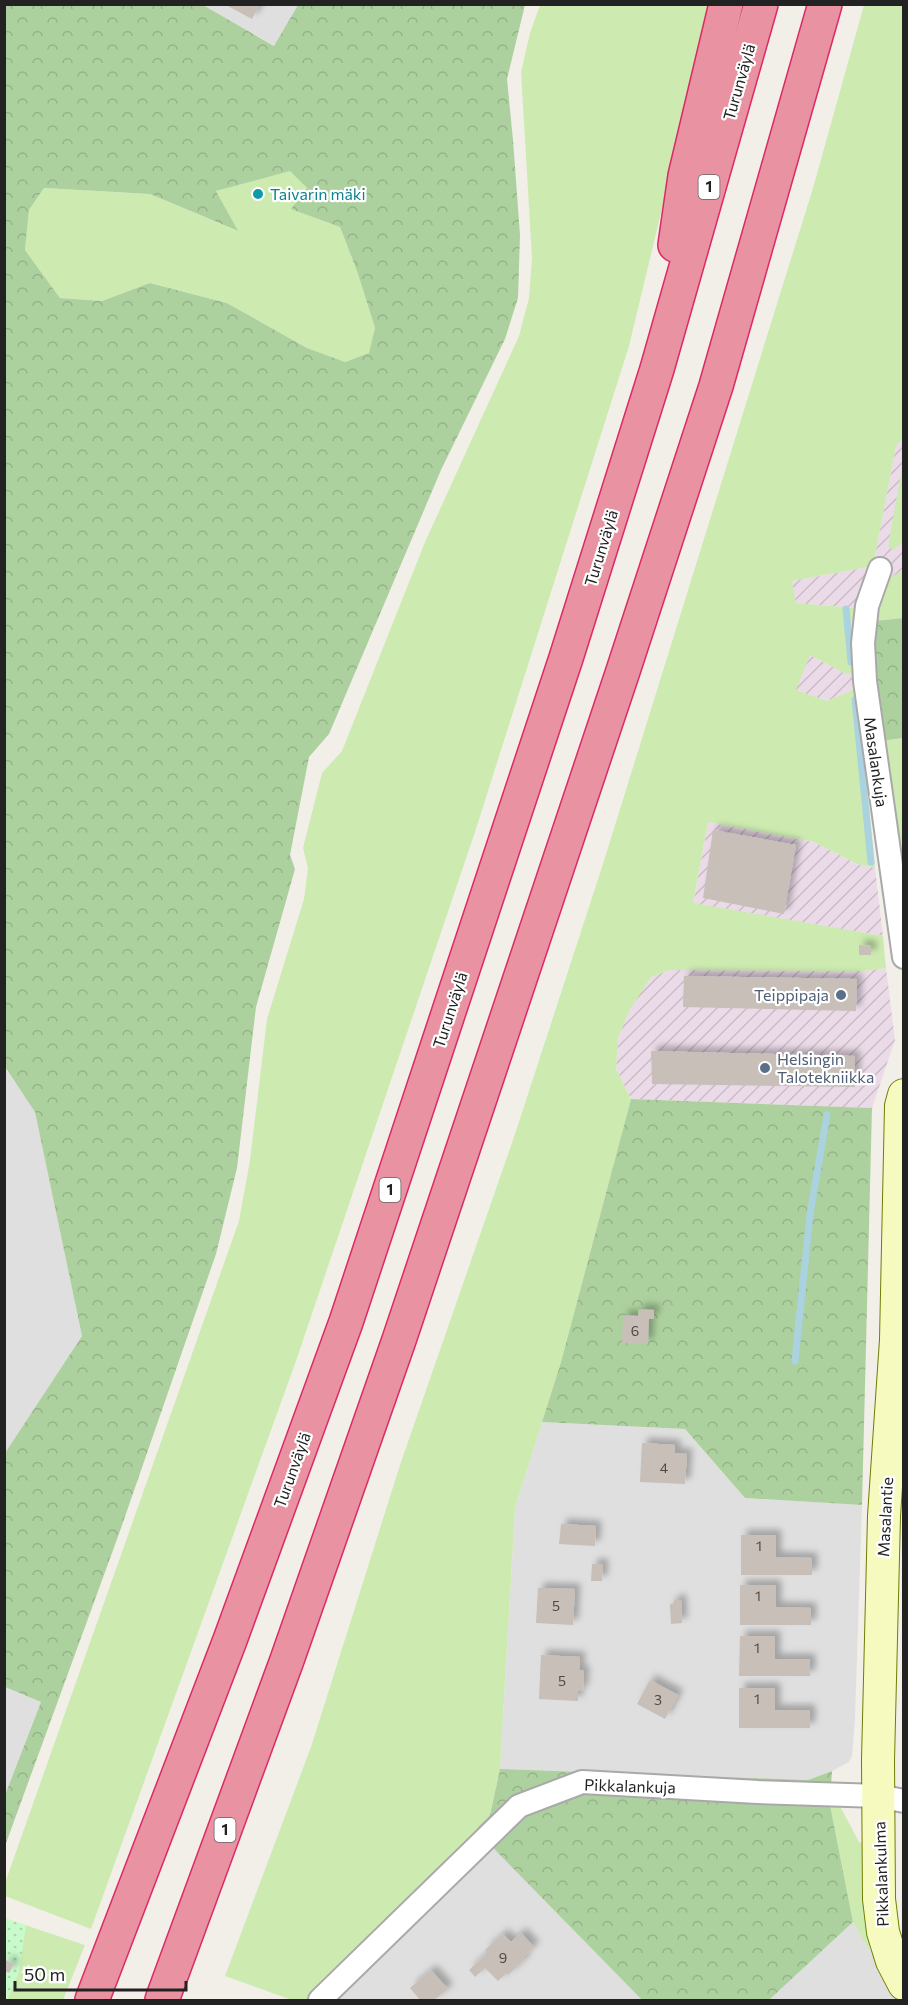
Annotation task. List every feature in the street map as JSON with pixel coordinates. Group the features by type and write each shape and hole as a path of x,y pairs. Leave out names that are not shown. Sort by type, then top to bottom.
{"highway":[{"path":"657,369 685,176 726,4"},
{"name":"Turunväylä","path":"92,2001 230,1640 346,1322 566,658 657,369 762,4"},
{"path":"821,20 833,4"},
{"name":"1","path":"162,2001 288,1659 399,1340 615,694 716,386 821,20"}],"street":[{"name":"Masalankuja","path":"880,569 867,606 863,643 865,681 903,957"},
{"name":"Masalantie","path":"891,1799 878,1760 884,1516 894,1387 900,1106 903,1095"},
{"name":"Pikkalankuja","path":"320,2001 519,1806 582,1782 891,1799"},
{"name":"Pikkalankulma","path":"891,1799 879,1899 883,1932 891,1961 903,1984"}],"shaded area":[{"path":"203,5 298,5 275,46"},
{"path":"903,439 903,570 886,581 874,621 877,686 857,688 827,701 795,690 810,655 844,673 856,673 851,624 855,608 795,603 792,581 873,566 896,446"},
{"path":"708,822 814,842 857,864 875,868 883,936 693,904"},
{"path":"886,968 895,1040 872,1108 631,1099 616,1069 618,1038 628,1011 651,977 670,970 864,971"},
{"path":"4,1067 35,1111 82,1336 5,1453"},
{"path":"542,1422 685,1429 745,1498 862,1505 855,1717 852,1756 849,1762 808,1780 500,1769 515,1508"},
{"path":"5,1687 41,1702 5,1795"},
{"path":"477,1828 497,1852 642,2000 309,2000"},
{"path":"853,1922 901,2000 769,2000"}],"green space":[{"path":"5,4 203,5 274,46 298,5 525,5 507,79 520,235 518,298 505,339 441,470 329,734 309,757 290,855 295,869 256,1007 237,1168 216,1254 120,1531 5,1846 5,1795 41,1702 5,1687 5,1453 82,1336 35,1112 5,1067","holes":["290,171 307,188 291,209 340,227 375,328 369,353 345,362 307,348 227,303 150,283 102,301 60,298 25,250 29,210 44,188 150,194 238,231 216,191"]},
{"path":"540,5 711,5 629,346 476,829 296,1361 91,1929 5,1896 5,1883 239,1221 250,1160 267,1019 304,899 308,868 303,848 322,773 342,751 425,542 519,336 529,298 532,258 521,72 530,33"},
{"path":"864,5 903,5 903,439 896,446 873,566 792,581 796,603 855,608 851,624 856,674 844,673 810,655 796,690 827,701 857,688 875,868 857,864 814,842 708,822 693,903 883,936 886,968 864,971 670,970 651,977 629,1011 618,1038 616,1069 631,1099 561,1362 515,1508 500,1769 490,1815 309,2000 292,2000 225,1976 311,1747 400,1465 515,1134 602,867 813,188"},
{"path":"290,170 307,188 292,209 340,227 375,328 370,353 344,362 307,348 227,303 151,283 102,301 60,298 25,250 29,210 44,188 150,194 237,231 216,191"},
{"path":"903,462 903,540 893,550 888,546"},
{"path":"903,570 903,618 874,621 886,581"},
{"path":"903,618 903,738 881,741 874,621"},
{"path":"903,738 903,901 881,741"},
{"path":"631,1099 872,1108 862,1505 745,1498 685,1429 542,1422 561,1362"},
{"path":"500,1769 808,1780 832,1771 830,1805 853,1922 769,2000 642,2000 497,1852 477,1828 490,1815"},
{"path":"830,1805 840,1806 859,1842 866,1845 862,1889 870,1951 853,1922"},
{"path":"4,1918 85,1945 63,2000 5,2000"},
{"path":"4,1918 26,1925 19,1972 7,2000 4,2000"}],"building":[{"path":"224,4 260,4 252,19"},
{"path":"713,830 796,845 784,914 703,898"},
{"path":"859,945 871,946 871,955 859,955"},
{"path":"684,976 857,979 856,1011 683,1007"},
{"path":"651,1051 855,1056 855,1087 652,1084"},
{"path":"639,1309 654,1310 654,1319 649,1319 648,1344 622,1343 623,1315 638,1316"},
{"path":"642,1443 675,1445 675,1453 687,1454 685,1484 640,1482"},
{"path":"561,1524 596,1526 595,1546 559,1544"},
{"path":"741,1535 776,1535 776,1557 812,1558 812,1575 741,1575"},
{"path":"592,1564 603,1564 602,1581 591,1581"},
{"path":"740,1585 776,1585 776,1607 811,1608 811,1625 740,1625"},
{"path":"538,1588 575,1589 573,1625 536,1623"},
{"path":"674,1600 681,1600 682,1623 671,1624 670,1604 673,1604"},
{"path":"740,1636 775,1636 775,1659 810,1659 810,1676 739,1676"},
{"path":"541,1655 580,1657 579,1670 584,1671 583,1691 578,1691 578,1701 539,1699"},
{"path":"650,1680 678,1695 665,1719 637,1704"},
{"path":"739,1688 775,1688 775,1710 810,1710 810,1728 739,1728"},
{"path":"521,1933 534,1947 508,1975 507,1973 498,1981 485,1968 475,1977 469,1970 487,1953 485,1950 503,1934 511,1942"},
{"path":"6,1960 14,1964 9,1973 4,1971"},
{"path":"431,1970 448,1989 434,2000 420,2000 410,1988"}],"waterway":[{"path":"846,609 851,662"},
{"path":"855,700 871,862"},
{"path":"795,1361 810,1214 827,1115"}],"place":[{"name":"Taivarin mäki","path":"258,194"},
{"name":"Teippipaja","path":"841,995"},
{"name":"Helsingin Talotekniikka","path":"765,1068"}]}
